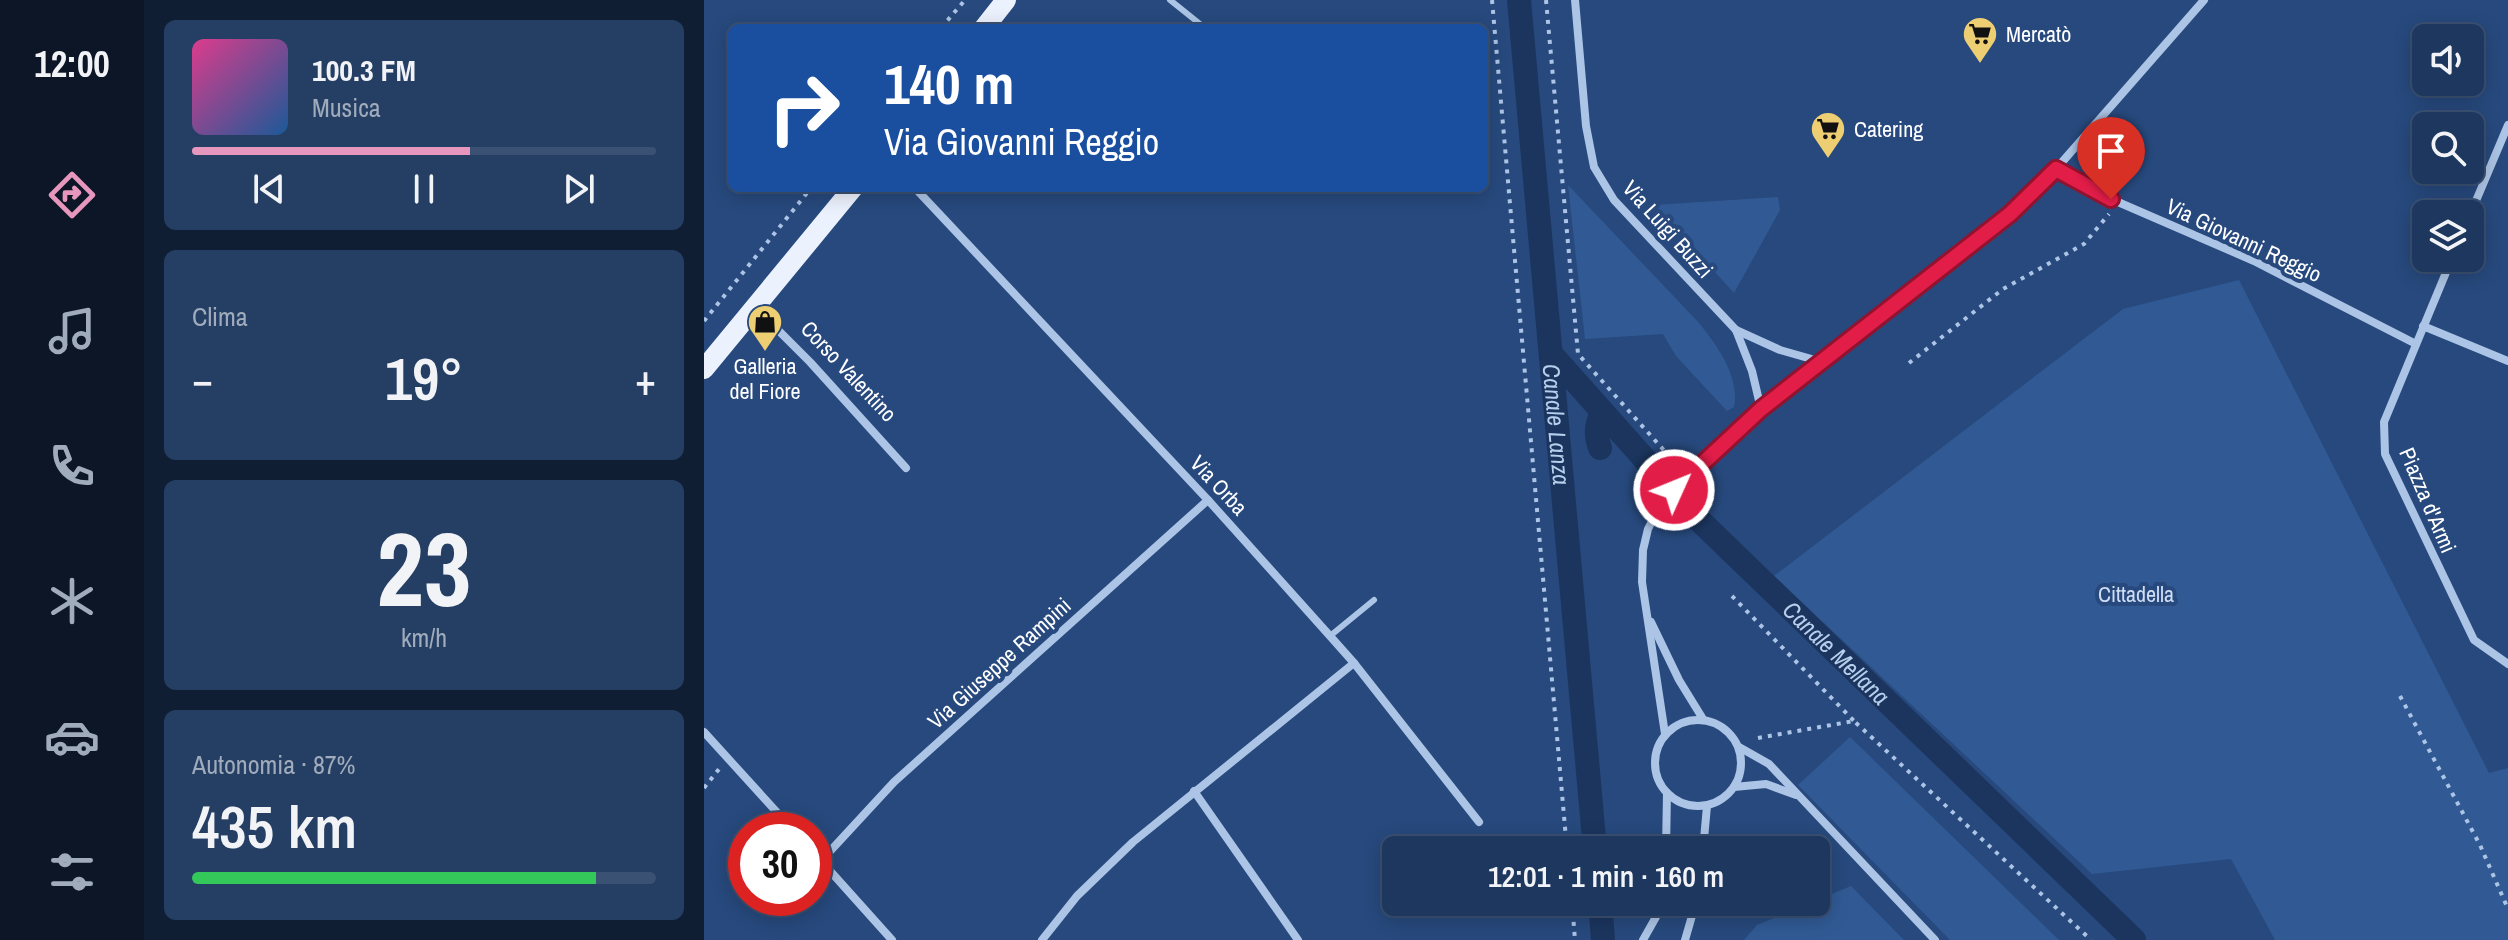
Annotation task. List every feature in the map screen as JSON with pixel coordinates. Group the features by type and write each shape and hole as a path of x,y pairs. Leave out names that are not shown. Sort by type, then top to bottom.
{"main road":[{"path":"987,24 1006,0"},
{"path":"704,369 850,192"}],"street":[{"name":"Via Luigi Buzzi","path":"1575,0 1586,126 1594,167 1614,200 1736,330 1752,371 1761,409"},
{"path":"1665,734 1642,582 1643,550 1648,529 1661,504 1761,409 2010,214 2056,169 2204,0"},
{"path":"2476,200 2508,125"},
{"name":"Via Giovanni Reggio","path":"2056,169 2118,202 2254,261 2416,344"},
{"name":"Via Orba","path":"919,192 1208,500 1330,636 1479,822"},
{"name":"Piazza d'Armi","path":"2446,272 2384,422 2385,454 2474,640 2508,664"},
{"name":"Corso Valentino","path":"755,307 810,362 906,468"},
{"path":"2423,326 2508,361"},
{"name":"Via Luigi Buzzi","path":"1736,330 1780,350 1822,362"},
{"name":"Via Giuseppe Rampini","path":"832,842 894,782 1208,500"},
{"path":"1648,614 1679,680 1703,719"},
{"path":"1042,940 1077,896 1133,842 1354,663"},
{"path":"1738,745 1740,775 1734,787 1718,802 1707,806 1679,802 1659,783 1654,757 1665,734 1689,720 1703,719 1716,723 1728,731 1738,745 1769,764 1935,940"},
{"path":"704,732 777,812"},
{"path":"1734,787 1766,784 1797,795"},
{"path":"1194,791 1298,940"},
{"path":"1666,836 1667,793"},
{"path":"1704,836 1707,806"},
{"path":"832,874 892,940"},
{"path":"1643,940 1656,916"},
{"path":"1685,940 1692,916"}],"lane":[{"path":"1170,0 1200,24"},
{"path":"1330,636 1374,600"}],"path":[{"path":"944,24 965,0"},
{"path":"1492,0 1566,836"},
{"path":"1546,0 1578,354 1687,476"},
{"path":"704,321 808,192"},
{"path":"1909,363 2003,289 2084,244 2118,202"},
{"path":"1732,596 1854,721 2091,940"},
{"path":"2400,696 2480,845 2508,909"},
{"path":"1738,745 1854,721"},
{"path":"704,788 728,758"},
{"path":"1573,916 1575,940"}],"green space":[{"path":"1568,185 1707,333 1731,374 1734,407 1727,411 1676,356 1663,334 1585,339"},
{"path":"1778,197 1780,210 1734,293 1654,205"},
{"name":"Cittadella","path":"2239,280 2489,773 2508,768 2508,940 2275,940 2231,859 2092,874 1774,576 2123,309"},
{"path":"1850,737 2059,940 1950,940 1798,785"},
{"path":"1851,886 1904,940 1744,940 1757,925 1779,916 1830,916 1830,895"}],"waterway":[{"name":"Canale Lanza","path":"1519,0 1594,836"},
{"name":"Canale Mellana","path":"1552,355 1698,519 2134,940"},
{"path":"1600,448 1597,430 1602,412"},
{"name":"Canale Lanza","path":"1601,916 1603,940"}],"place":[{"name":"Mercatò","path":"1980,65"},
{"name":"Catering","path":"1828,160"},
{"name":"Galleria del Fiore","path":"765,353"}],"route":[{"path":"1674,490 1761,409 1958,257 2010,214 2056,169 2111,199"}]}
